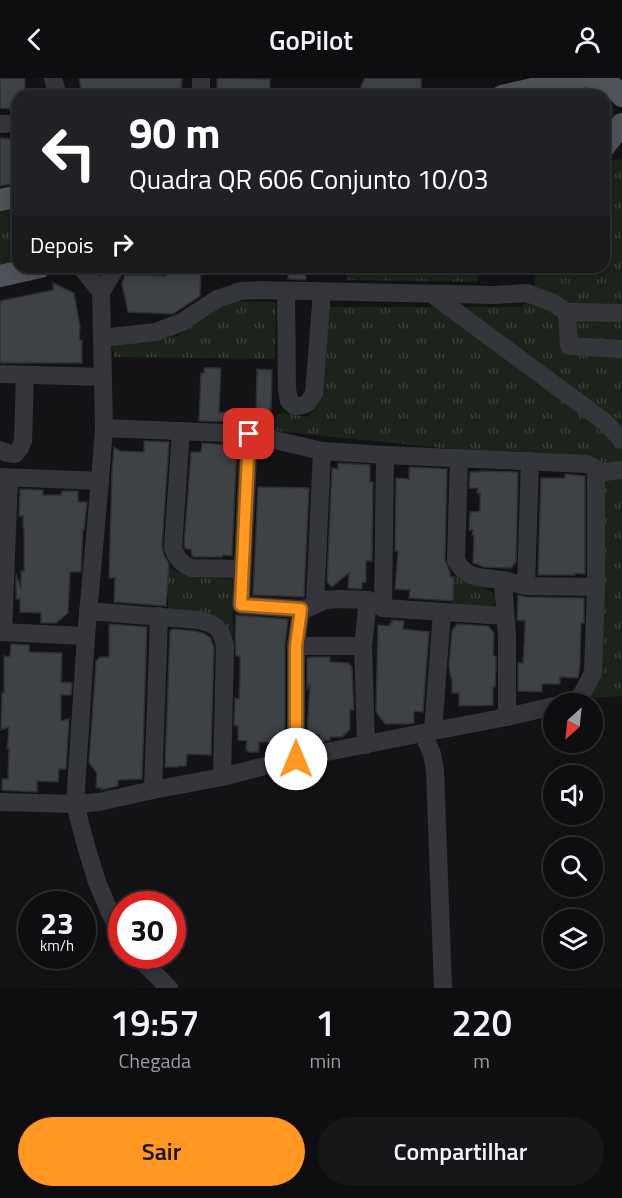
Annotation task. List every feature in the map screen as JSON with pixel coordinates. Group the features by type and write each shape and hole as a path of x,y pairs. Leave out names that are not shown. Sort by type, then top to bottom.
{"main road":[{"path":"528,90 580,78"},
{"path":"592,78 616,88 622,96"},
{"path":"610,140 622,124"}],"street":[{"path":"86,273 101,292"},
{"path":"108,908 97,882 75,804 86,636 104,428 101,292 112,273"},
{"path":"102,338 156,332 182,322 216,299 228,294 259,290 496,295 527,293 551,302 567,312 622,313"},
{"path":"286,292 286,390 289,401 295,406 303,406 309,402 314,393 322,292"},
{"path":"432,294 605,422 622,440"},
{"path":"567,312 569,346 622,349"},
{"path":"0,374 103,377"},
{"path":"0,450 15,454 23,441 25,375"},
{"path":"104,428 249,434 322,451 586,464 609,471 616,482 622,484"},
{"path":"181,431 173,547 175,555 178,560 191,568 242,569"},
{"path":"249,434 241,605 308,607 325,600 505,616"},
{"path":"296,759 296,646 308,607 322,451"},
{"path":"366,745 363,646 375,604 385,455"},
{"path":"459,458 456,560 467,574 526,586 597,587"},
{"path":"526,586 530,461"},
{"path":"583,693 593,673 597,587 609,471"},
{"path":"86,636 1,632 5,477 100,481"},
{"path":"503,580 507,637 507,717"},
{"path":"88,611 198,620 217,627 223,635 225,646 222,777"},
{"path":"442,612 428,732 434,762 443,988"},
{"path":"153,789 159,616"},
{"path":"296,646 363,646"},
{"path":"0,802 75,804 99,802 543,709"},
{"path":"150,969 169,988"}],"green space":[{"path":"610,96 611,96 616,123 610,130"},
{"path":"622,158 622,696 603,697 603,693 592,693 597,464 266,430 280,413 308,417 321,401 328,307 522,307 534,291 536,273 610,273 610,161"},
{"path":"12,207 12,269 0,272 0,209"},
{"path":"346,273 478,273 478,282 346,280"},
{"path":"229,301 276,302 275,359 114,357 112,346 177,336"},
{"path":"168,567 186,576 232,579 233,636 168,614"},
{"path":"455,575 497,596 493,607 452,610"}],"building":[{"path":"0,78 25,78 25,90 12,90 12,109 0,108"},
{"path":"79,78 182,78 181,90 81,90"},
{"path":"217,78 270,79 270,90 217,90"},
{"path":"365,78 421,78 422,90 361,90"},
{"path":"0,138 12,139 12,184 0,186"},
{"path":"166,273 201,273 200,296 173,314 128,312 122,284 125,275 166,276"},
{"path":"288,273 306,273 306,280 288,279"},
{"path":"53,283 74,293 80,327 79,340 82,340 82,363 0,363 0,301 53,290"},
{"path":"204,368 221,368 219,412 246,413 246,422 199,421 201,373 204,373"},
{"path":"257,369 272,370 269,419 256,419"},
{"path":"144,441 169,442 162,546 169,564 166,606 114,602 115,578 109,578 114,447 120,451 144,452"},
{"path":"202,443 237,446 232,556 194,557 191,549 186,549 184,546 191,452 201,452"},
{"path":"338,463 370,465 370,482 373,482 372,561 366,561 366,582 362,583 362,589 348,588 349,573 332,587 327,582 332,468 338,469"},
{"path":"410,467 447,469 445,560 450,577 454,577 453,601 409,598 410,590 395,589 398,551 395,551 396,478 409,479"},
{"path":"470,472 518,472 516,562 511,568 484,567 473,563 474,535 472,535 473,530 469,530 470,512 480,510 480,493 477,493 478,488 469,488"},
{"path":"565,474 585,476 585,574 538,575 541,478 565,478"},
{"path":"258,487 309,488 304,597 253,595"},
{"path":"20,489 43,490 43,495 61,495 62,491 78,491 78,502 87,502 81,572 70,572 68,613 56,623 41,623 41,613 20,612 20,599 16,599 16,574 21,589 21,571 24,571 23,516 19,516"},
{"path":"518,595 584,598 584,623 581,623 578,678 560,677 560,684 542,684 542,692 518,691 518,663 523,663 525,621 517,620"},
{"path":"236,615 288,619 285,646 285,740 259,742 259,752 246,750 247,741 238,740 238,726 234,725 235,698 239,699 240,674 240,656 236,656"},
{"path":"392,620 404,621 403,629 429,632 423,712 414,711 414,723 385,724 376,712 378,625 389,626"},
{"path":"109,624 147,627 142,779 118,780 118,786 101,790 102,788 96,788 97,773 89,763 96,661 100,657 109,657"},
{"path":"457,624 488,626 494,633 493,655 496,657 496,665 493,705 459,706 459,693 452,693 449,666 452,631"},
{"path":"173,629 205,634 210,637 214,647 211,755 187,754 186,766 165,767 170,631"},
{"path":"11,644 29,645 29,652 62,653 61,682 72,683 71,695 61,695 61,721 69,719 66,769 59,769 58,782 37,781 37,792 2,790 2,779 8,779 9,748 7,748 9,727 1,730 4,656 10,657"},
{"path":"309,657 330,657 330,662 348,663 352,667 354,710 350,710 350,729 342,737 330,737 330,740 319,742 320,735 307,732 310,684 307,690 307,659"}],"route":[{"path":"249,434 241,605 301,609 296,646 296,759"}]}
